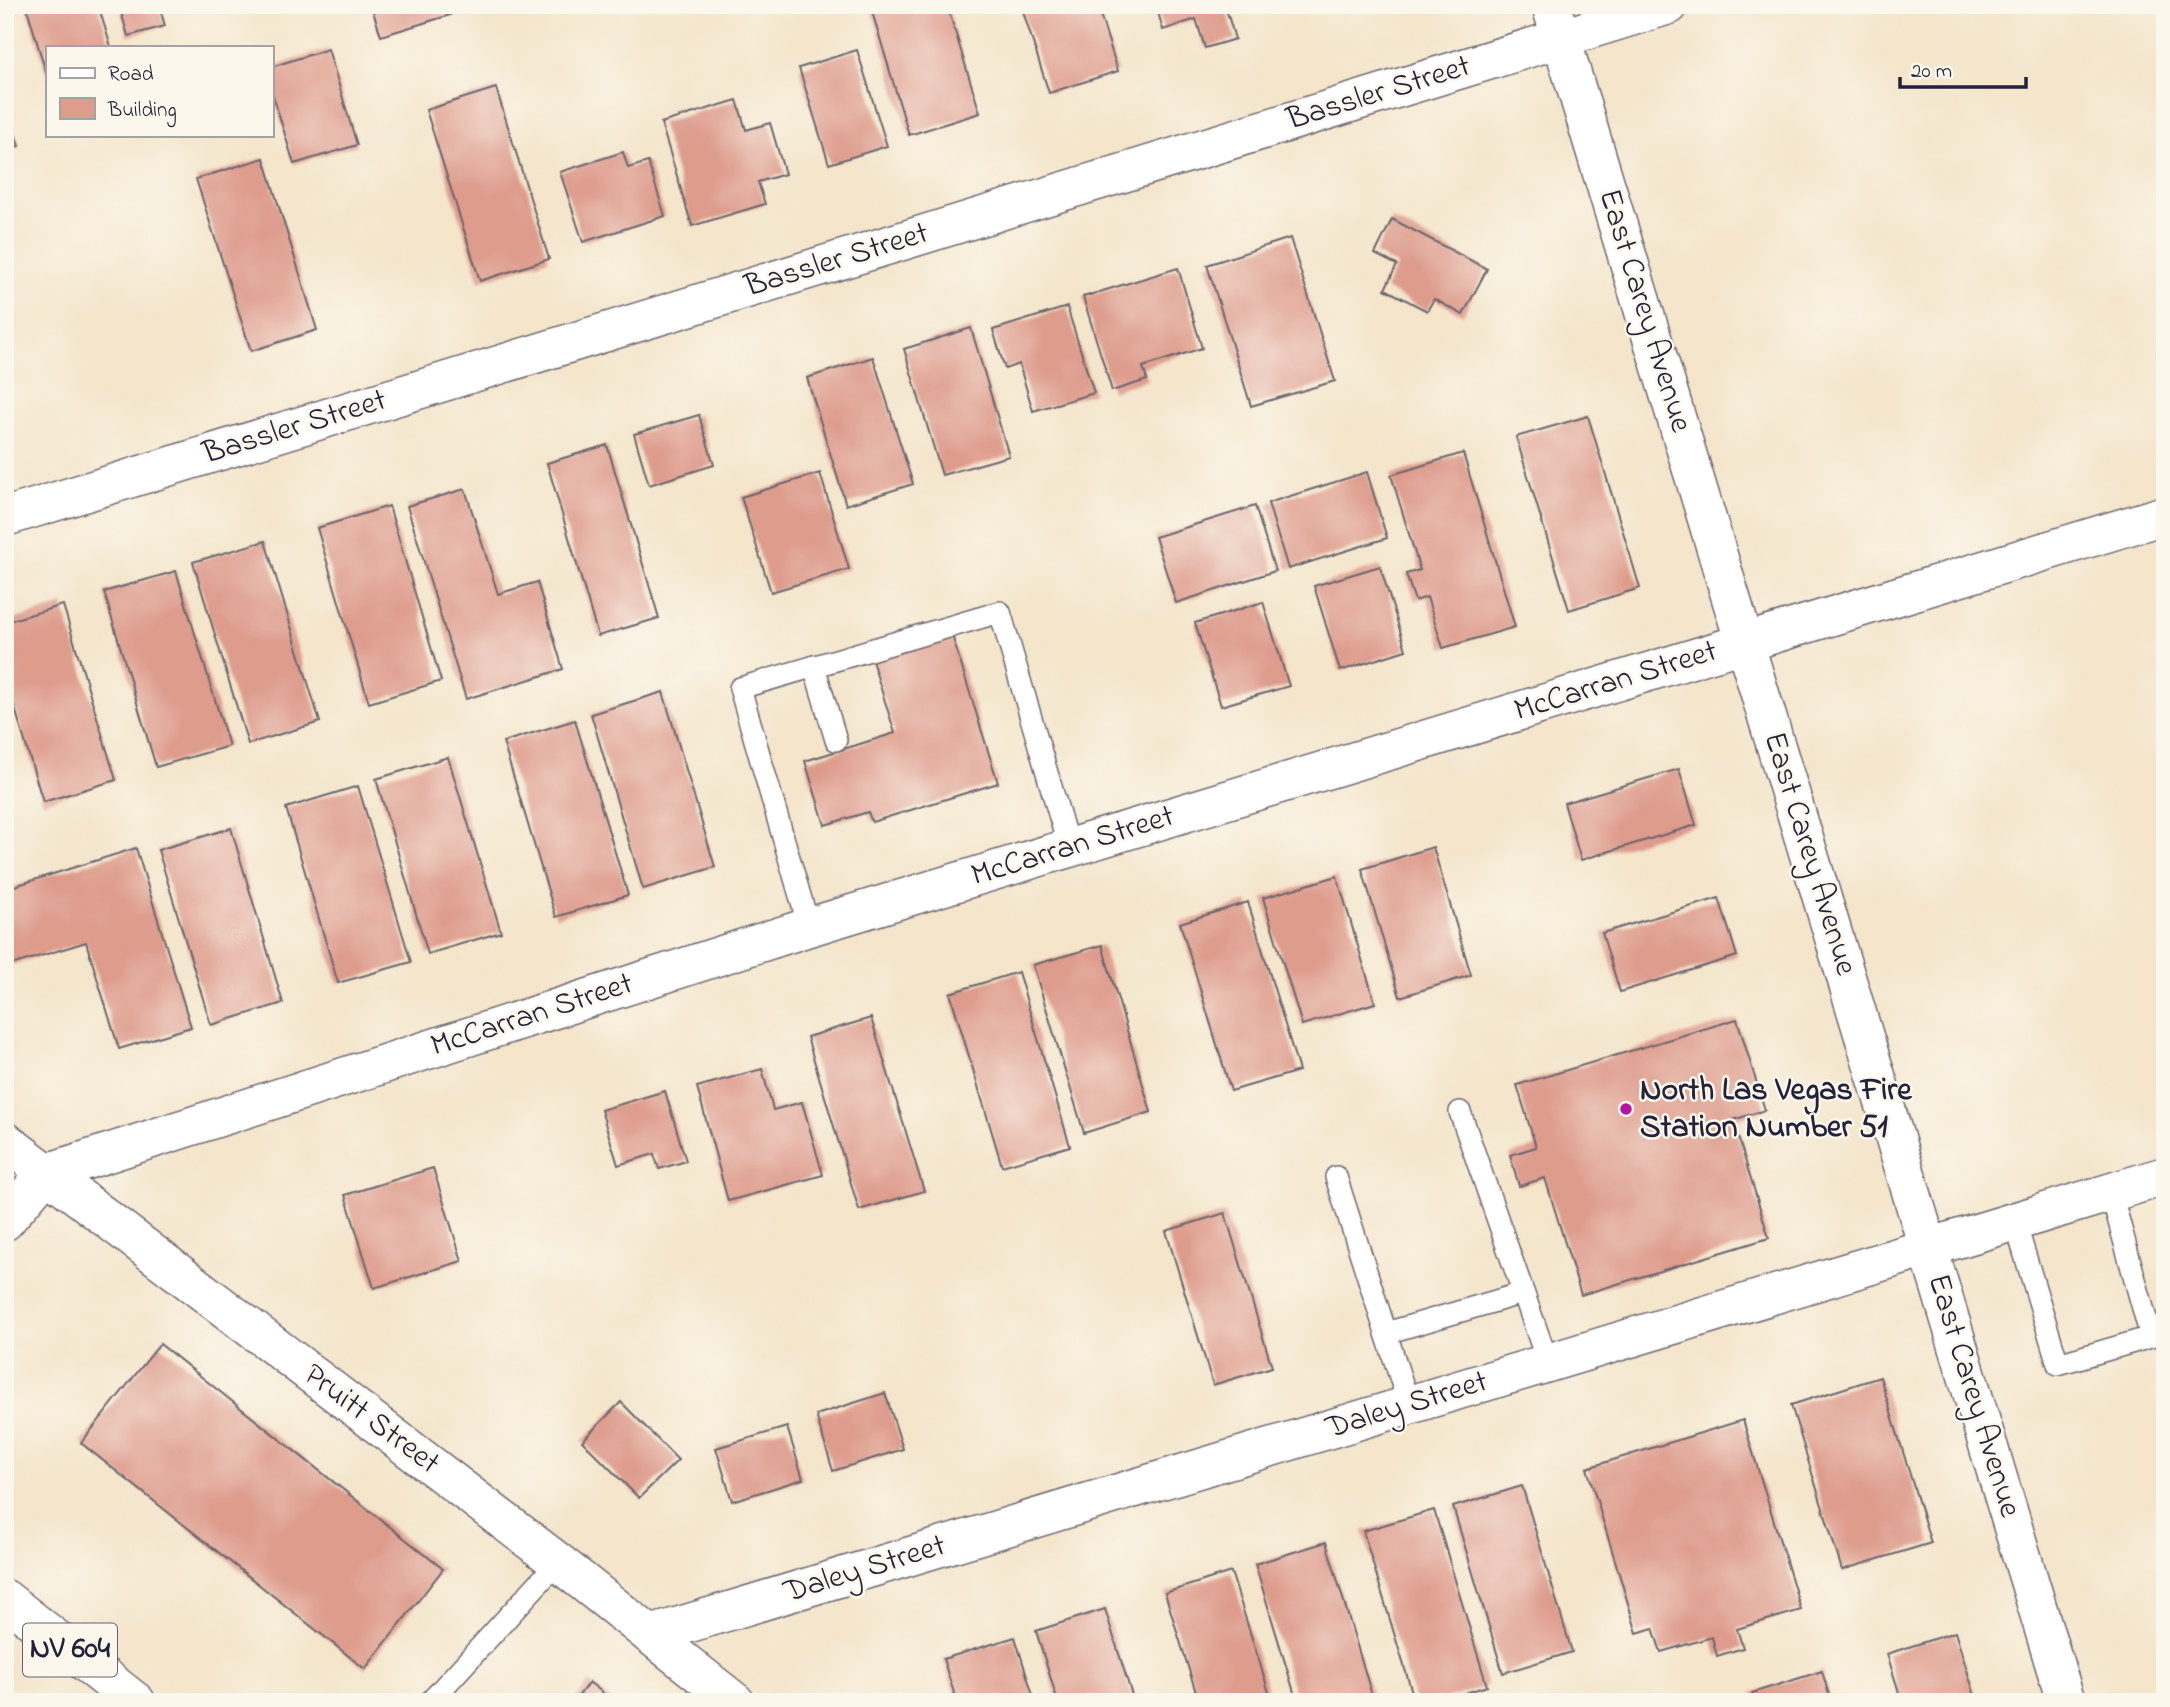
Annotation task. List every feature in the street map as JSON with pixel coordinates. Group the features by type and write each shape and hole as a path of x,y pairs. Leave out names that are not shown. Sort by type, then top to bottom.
{"street":[{"name":"Bassler Street","path":"5,517 1556,22 1669,5"},
{"name":"East Carey Avenue","path":"1556,22 2066,1702"},
{"name":"McCarran Street","path":"46,1173 809,927 2165,515"},
{"name":"Pruitt Street","path":"5,1141 558,1562 735,1702"},
{"path":"5,1221 46,1173"},
{"name":"Daley Street","path":"650,1634 2165,1176"},
{"name":"NV 604","path":"5,1599 136,1702"}],"lane":[{"path":"809,927 740,688 1000,612 1069,848"},
{"path":"814,666 836,740"},
{"path":"1460,1112 1548,1363"},
{"path":"1336,1177 1409,1405"},
{"path":"2015,1222 2058,1364 2151,1337 2111,1193"},
{"path":"1386,1333 1523,1293"},
{"path":"430,1702 558,1562"}],"building":[{"path":"26,5 98,5 111,46 46,46 46,73"},
{"path":"119,5 159,5 165,26 128,36"},
{"path":"371,5 447,5 450,15 381,36"},
{"path":"870,5 947,5 980,113 909,135"},
{"path":"1021,5 1097,5 1118,71 1049,93"},
{"path":"1156,5 1225,5 1235,39 1205,48 1196,19 1163,30"},
{"path":"328,49 357,145 294,164 273,96 273,66"},
{"path":"857,50 887,146 829,164 799,68"},
{"path":"496,88 549,259 480,281 426,110"},
{"path":"737,100 746,130 770,123 785,174 758,182 765,204 692,226 661,123"},
{"path":"5,102 19,146 5,150"},
{"path":"623,152 628,168 648,162 665,216 583,242 560,172"},
{"path":"264,158 317,330 251,351 196,179"},
{"path":"1392,219 1487,269 1463,315 1434,299 1427,311 1385,289 1397,265 1375,254"},
{"path":"1290,238 1335,381 1251,406 1207,265"},
{"path":"1178,268 1202,348 1143,367 1147,380 1112,391 1083,297"},
{"path":"1067,307 1094,393 1033,411 1019,364 1005,369 993,330"},
{"path":"971,328 1009,456 942,475 904,349"},
{"path":"873,357 913,484 846,505 807,378"},
{"path":"699,415 714,465 649,485 634,434"},
{"path":"1588,416 1640,588 1569,610 1516,437"},
{"path":"607,445 659,618 598,636 547,463"},
{"path":"1463,453 1515,627 1443,648 1427,597 1415,601 1406,574 1420,570 1391,475"},
{"path":"1367,472 1387,538 1288,569 1268,503"},
{"path":"820,473 849,569 771,592 741,497"},
{"path":"465,489 498,594 537,582 563,669 466,699 407,506"},
{"path":"389,506 441,681 369,703 317,528"},
{"path":"1255,506 1275,571 1176,603 1155,537"},
{"path":"265,541 320,722 248,744 193,562"},
{"path":"1380,566 1406,650 1340,671 1314,586"},
{"path":"176,571 229,746 156,767 104,592"},
{"path":"1263,602 1289,686 1221,706 1195,623"},
{"path":"63,605 116,780 43,802 5,675 5,622"},
{"path":"950,629 998,783 872,822 868,812 825,825 805,761 895,733 870,654"},
{"path":"663,692 715,867 643,889 591,714"},
{"path":"575,720 628,895 556,917 503,742"},
{"path":"448,757 501,932 428,954 376,779"},
{"path":"1679,769 1696,825 1581,860 1564,803"},
{"path":"358,786 411,962 338,983 286,808"},
{"path":"231,828 283,1003 211,1025 158,850"},
{"path":"1433,847 1471,975 1400,997 1362,869"},
{"path":"136,848 191,1027 119,1049 86,942 5,967 5,889"},
{"path":"1337,876 1375,1003 1302,1025 1263,898"},
{"path":"1719,898 1737,956 1620,992 1602,933"},
{"path":"1248,902 1299,1071 1231,1091 1180,923"},
{"path":"1102,945 1151,1112 1084,1133 1033,965"},
{"path":"1018,972 1070,1146 1002,1166 950,993"},
{"path":"871,1018 924,1191 859,1210 807,1037"},
{"path":"1737,1019 1765,1110 1733,1120 1769,1238 1581,1295 1545,1178 1519,1186 1510,1155 1536,1147 1517,1085"},
{"path":"762,1069 773,1110 802,1102 823,1175 728,1201 697,1087"},
{"path":"665,1091 686,1161 659,1169 654,1154 618,1165 601,1110"},
{"path":"433,1168 462,1261 374,1288 345,1195"},
{"path":"1225,1213 1272,1367 1213,1385 1166,1231"},
{"path":"160,1344 443,1569 365,1669 81,1443"},
{"path":"1880,1377 1931,1543 1842,1570 1791,1405"},
{"path":"885,1393 903,1449 833,1471 816,1415"},
{"path":"621,1402 678,1460 639,1498 582,1441"},
{"path":"1743,1420 1801,1610 1737,1629 1743,1648 1717,1656 1712,1637 1661,1652 1653,1628 1637,1633 1587,1468"},
{"path":"787,1427 803,1479 732,1501 716,1448"},
{"path":"1522,1486 1572,1652 1503,1673 1453,1507"},
{"path":"1434,1510 1487,1686 1437,1702 1415,1702 1363,1531"},
{"path":"1326,1542 1374,1702 1297,1702 1255,1564"},
{"path":"1231,1572 1272,1702 1199,1702 1165,1593"},
{"path":"1105,1609 1134,1702 1058,1702 1036,1631"},
{"path":"1955,1632 1977,1702 1902,1702 1887,1654"},
{"path":"1015,1637 1035,1702 957,1702 943,1659"},
{"path":"1822,1671 1831,1702 1755,1702 1752,1693"},
{"path":"589,1682 615,1702 574,1702"}],"place":[{"name":"North Las Vegas Fire Station Number 51","path":"1626,1109"}]}
